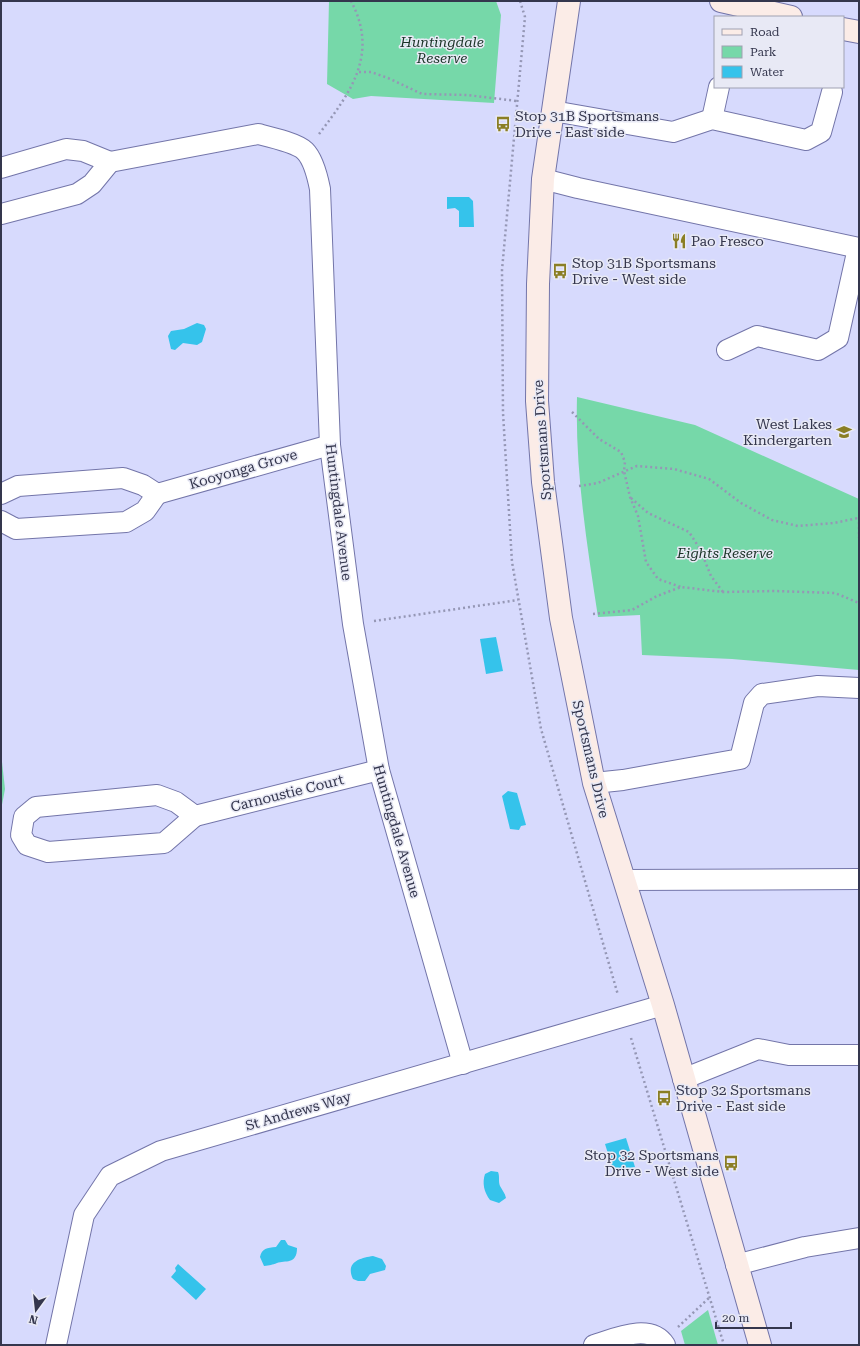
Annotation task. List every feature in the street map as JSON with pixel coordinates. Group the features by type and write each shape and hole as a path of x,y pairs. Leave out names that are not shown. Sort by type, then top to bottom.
{"street":[{"name":"Sportsmans Drive","path":"569,1 543,178 538,284 537,401 543,482 561,618 594,783 663,1005 760,1345"},
{"path":"721,1 787,16"},
{"path":"844,29 859,32"},
{"path":"712,119 719,88"},
{"path":"553,111 674,132 712,119 806,140 821,132 832,92"},
{"path":"1,168 66,149 84,151 110,162 258,134 281,140 306,151"},
{"name":"Huntingdale Avenue","path":"306,151 316,171 320,189 330,445 353,624 379,770 463,1064"},
{"path":"1,214 77,194 92,184 110,162"},
{"path":"543,178 578,188 858,248 838,338 818,350 758,336 727,350"},
{"name":"Kooyonga Grove","path":"157,494 330,445"},
{"path":"1,494 18,486 123,478 143,485 157,494 145,511 126,522 16,529 1,521"},
{"path":"594,783 623,780 740,759 754,703 762,694 818,686 859,688"},
{"name":"Carnoustie Court","path":"195,816 176,802 157,795 36,807 24,817 21,835 27,845 48,852 164,843 195,816 379,770"},
{"path":"624,880 859,879"},
{"name":"St Andrews Way","path":"56,1345 84,1216 110,1176 161,1150 663,1005"},
{"path":"683,1079 758,1049 789,1055 859,1055"},
{"path":"736,1265 805,1247 859,1238"},
{"path":"594,1345 628,1335 646,1333 664,1343"}],"path":[{"path":"306,151 342,104 359,72 363,50 359,16 351,1"},
{"path":"359,72 371,72 388,78 422,94 466,95 517,101 525,17 520,1"},
{"path":"572,412 599,439 621,452 625,462 624,471 630,497 638,516 646,562 658,579 681,587 723,592 774,591 836,593 859,603"},
{"path":"579,486 598,483 637,466 674,469 709,479 741,503 772,520 798,526 834,523 859,518 859,538"},
{"path":"630,497 648,513 689,532 700,549 711,576 723,592"},
{"path":"594,614 632,610 657,596 681,587"},
{"path":"375,620 518,600"},
{"path":"664,1343 710,1297"}],"green space":[{"name":"Huntingdale Reserve","path":"329,1 496,1 501,15 494,103 371,96 353,99 327,84"},
{"name":"Eights Reserve","path":"577,397 695,425 859,499 859,670 732,659 642,655 640,615 598,617 586,535 580,480"},
{"path":"1,753 5,789 1,810"},
{"path":"708,1310 718,1345 685,1345 681,1331"}],"water":[{"path":"447,197 469,197 473,201 474,227 459,227 459,211 455,208 447,209"},
{"path":"197,323 204,325 206,329 202,342 197,345 183,343 175,350 171,349 168,336 171,331 184,329"},
{"path":"496,637 503,671 486,674 480,639"},
{"path":"508,791 517,793 526,825 521,826 519,830 510,829 502,796"},
{"path":"626,1138 635,1167 614,1173 605,1144"},
{"path":"491,1171 498,1172 499,1184 506,1198 499,1203 490,1200 484,1187 485,1174"},
{"path":"281,1240 285,1240 288,1245 297,1248 295,1257 290,1261 264,1266 260,1257 262,1252 268,1248 276,1247"},
{"path":"373,1256 382,1259 386,1266 385,1270 370,1274 365,1281 353,1279 351,1273 352,1265 363,1258"},
{"path":"178,1264 206,1289 196,1300 171,1277 176,1271 175,1268"}],"place":[{"name":"Stop 31B Sportsmans Drive - East side","path":"503,124"},
{"name":"Pao Fresco","path":"679,241"},
{"name":"Stop 31B Sportsmans Drive - West side","path":"560,271"},
{"name":"West Lakes Kindergarten","path":"844,432"},
{"name":"Stop 32 Sportsmans Drive - East side","path":"664,1098"},
{"name":"Stop 32 Sportsmans Drive - West side","path":"731,1163"}]}
